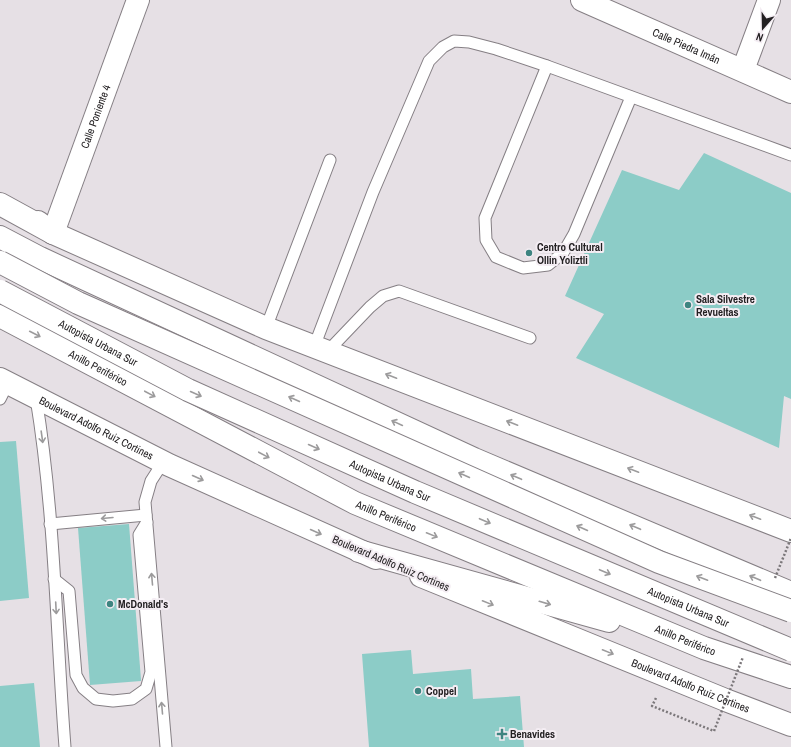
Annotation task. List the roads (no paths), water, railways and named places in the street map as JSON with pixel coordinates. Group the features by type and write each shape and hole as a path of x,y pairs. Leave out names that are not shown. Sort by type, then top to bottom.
{"main road":[{"name":"Calle Poniente 4","path":"53,233 138,0"},
{"name":"Calle Piedra Imán","path":"582,0 614,7 791,92"},
{"path":"743,70 769,0"},
{"path":"0,195 53,233"},
{"path":"0,204 53,233 266,328 791,531"},
{"path":"0,230 40,258"},
{"path":"0,237 40,258 474,459 791,593"},
{"path":"0,262 78,303 659,562 791,611"},
{"name":"Autopista Urbana Sur","path":"0,291 188,390 415,492 791,650"},
{"name":"Anillo Periférico","path":"0,316 355,503 704,648 791,676"},
{"name":"Boulevard Adolfo Ruiz Cortines","path":"3,387 36,398 169,465 359,551 666,676 791,725"},
{"path":"359,551 704,648"}],"lane":[{"path":"321,349 373,192 429,61 443,47 454,41 469,42 496,49 547,66 791,155"},
{"path":"547,66 486,218 486,240 496,257 523,268 548,266 563,253 574,234 631,97"},
{"path":"266,328 330,160"},
{"path":"321,349 383,296 400,291 530,338"},
{"path":"36,398 43,441 50,524 65,747"},
{"path":"166,747 145,502 151,482 160,467 169,465"},
{"path":"50,524 147,518"},
{"path":"54,579 69,591 76,675 83,688 96,698 113,702 132,699 146,689 151,672 138,535 147,518"}],"place":[{"name":"Centro Cultural Ollin Yoliztli","path":"529,253"},
{"name":"Sala Silvestre Revueltas","path":"688,305"},
{"name":"McDonald's","path":"110,604"},
{"name":"Coppel","path":"418,691"},
{"name":"Benavides","path":"502,734"}]}
